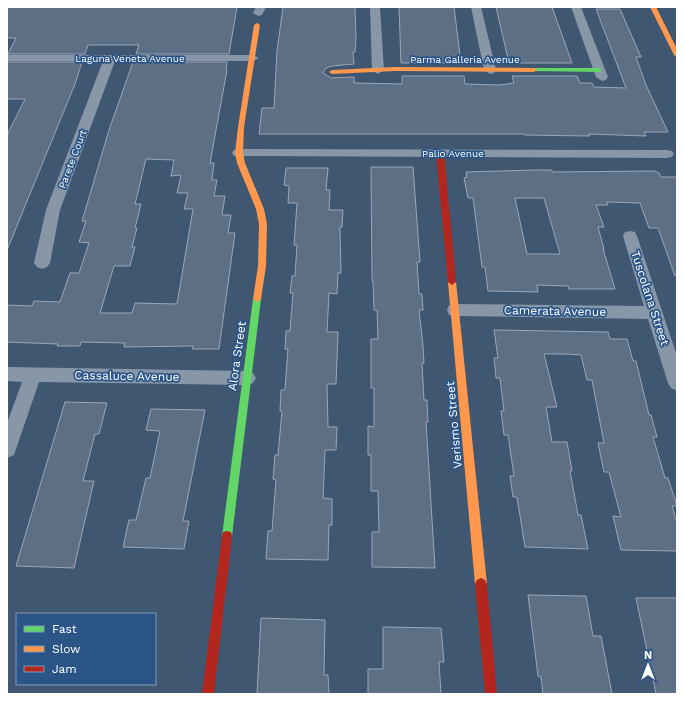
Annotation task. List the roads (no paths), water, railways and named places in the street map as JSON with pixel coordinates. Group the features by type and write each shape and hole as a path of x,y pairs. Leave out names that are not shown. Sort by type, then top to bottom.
{"street":[{"path":"375,7 378,70"},
{"path":"476,7 490,70"},
{"path":"576,7 600,73"},
{"path":"653,7 677,55"},
{"name":"Alora Street","path":"208,694 264,241 260,209 247,180 239,153 241,127 257,25"},
{"name":"Laguna Veneta Avenue","path":"7,58 253,58"},
{"name":"Parete Court","path":"42,263 53,210 110,58"},
{"name":"Parma Galleria Avenue","path":"332,72 378,70 490,70 600,73"},
{"name":"Palio Avenue","path":"239,153 668,154"},
{"name":"Verismo Street","path":"440,153 491,694"},
{"name":"Tuscolana Street","path":"630,236 677,383"},
{"name":"Camerata Avenue","path":"455,310 655,313"},
{"name":"Cassaluce Avenue","path":"7,374 246,378"},
{"path":"7,449 33,375"}]}
